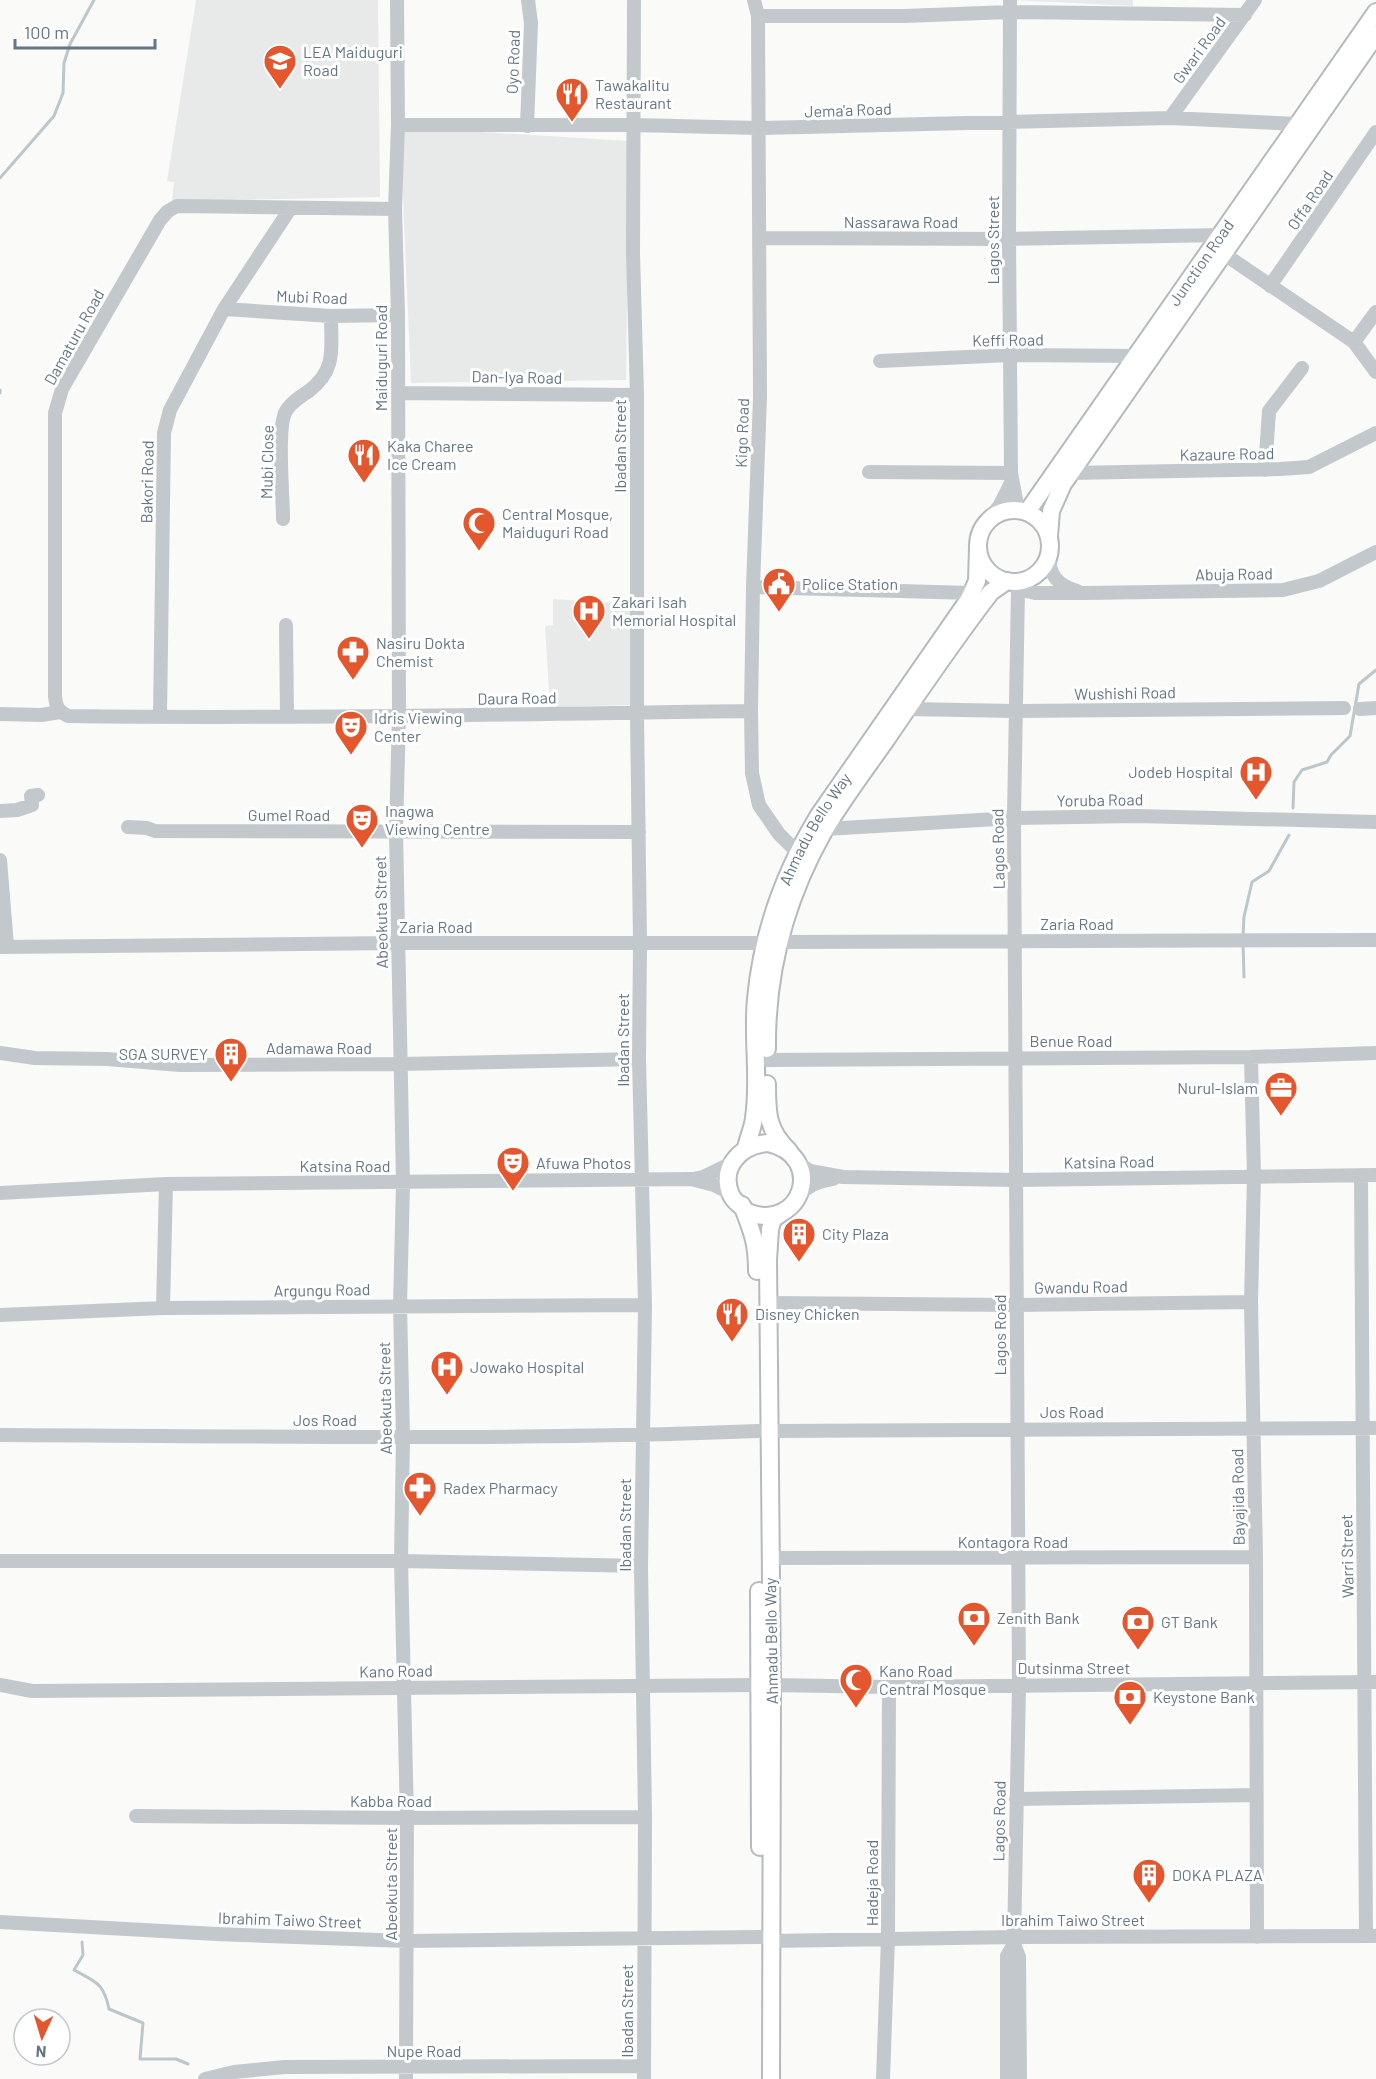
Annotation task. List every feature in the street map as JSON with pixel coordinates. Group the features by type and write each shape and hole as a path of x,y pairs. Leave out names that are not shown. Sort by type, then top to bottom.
{"main road":[{"name":"Junction Road","path":"1022,511 1137,356 1376,12"},
{"name":"Junction Road","path":"1049,536 1051,511 1070,473 1376,35"},
{"path":"1022,511 1037,518 1044,526 1049,536 1049,554 1044,565 1036,574 1012,584 996,577 986,569 980,559 978,537 982,527 998,513 1022,511"},
{"name":"Ahmadu Bello Way","path":"746,1148 754,1118 756,1000 772,943 782,888 819,815 972,593 978,571 978,548"},
{"name":"Ahmadu Bello Way","path":"793,1156 777,1140 768,1117 768,997 772,943 825,829 985,600 992,592 1012,584"},
{"path":"768,1143 779,1146 793,1156 801,1170 802,1181 801,1191 791,1206 767,1217 747,1212 736,1199 729,1173 732,1163 746,1148 757,1144 768,1143"},
{"name":"Ahmadu Bello Way","path":"736,1199 752,1228 757,1257 770,1558 766,1685"},
{"name":"Ahmadu Bello Way","path":"760,2079 765,1939 766,1685 763,1431 768,1260 773,1219 791,1206"},
{"name":"Ahmadu Bello Way","path":"765,1939 771,2079"}],"street":[{"name":"Maiduguri Road","path":"397,0 398,125 395,209 399,315 399,716"},
{"name":"Oyo Road","path":"527,126 531,23 528,0"},
{"name":"Ibadan Street","path":"634,0 633,253 637,395 639,1059 645,1305 641,1566 645,1817 644,2073"},
{"name":"Kigo Road","path":"754,0 758,16 761,238 760,397 751,711 753,773 759,805 779,834 798,853"},
{"name":"Gwari Road","path":"1170,118 1255,0"},
{"path":"758,16 904,16 1010,6 1245,15"},
{"name":"Lagos Street","path":"1010,6 1011,477 1022,511"},
{"name":"Jema'a Road","path":"398,125 634,125 758,128 1170,118 1299,124"},
{"name":"Offa Road","path":"1270,286 1376,132"},
{"name":"Damaturu Road","path":"64,714 56,707 55,696 55,413 62,389 160,220 168,211 177,206 395,209"},
{"name":"Bakori Road","path":"160,717 164,433 170,410 224,309 290,209"},
{"name":"Nassarawa Road","path":"761,238 1009,239 1222,235"},
{"path":"1224,254 1354,342 1376,372"},
{"name":"Mubi Road","path":"224,309 332,316 399,315"},
{"path":"1354,342 1376,312"},
{"name":"Mubi Close","path":"283,519 282,427 286,411 322,381 330,365 332,316"},
{"name":"Keffi Road","path":"880,361 1010,356 1137,356"},
{"path":"1265,470 1269,411 1302,368"},
{"name":"Dan-Iya Road","path":"398,393 637,395"},
{"name":"Kazaure Road","path":"1070,473 1265,470 1309,467 1376,434"},
{"path":"869,472 1011,477"},
{"name":"Lagos Street","path":"989,519 1005,496 1011,477"},
{"name":"Abuja Road","path":"1012,584 1035,593 1283,590 1319,581 1376,552"},
{"name":"Abuja Road","path":"1049,554 1048,564 1054,578 1069,588 1084,593"},
{"name":"Lagos Road","path":"1007,2079 1007,1956 1014,1940 1018,1684 1017,1057 1012,584"},
{"path":"753,587 972,593"},
{"path":"286,625 287,716"},
{"name":"Wushishi Road","path":"907,710 1344,708"},
{"path":"1360,708 1376,708"},
{"name":"Daura Road","path":"0,714 160,717 751,711"},
{"name":"Abeokuta Street","path":"399,716 396,831 403,1183 400,1306 403,1437 400,1561 407,1818 407,2073"},
{"path":"0,811 25,808 32,805 31,796 38,795"},
{"name":"Yoruba Road","path":"825,829 1014,818 1137,816 1376,822"},
{"name":"Gumel Road","path":"128,827 155,831 639,832"},
{"path":"0,860 4,947"},
{"name":"Zaria Road","path":"4,947 1376,940"},
{"name":"Adamawa Road","path":"0,1053 34,1058 107,1059 180,1065 401,1064 639,1059"},
{"name":"Benue Road","path":"767,1060 1251,1057 1376,1053"},
{"name":"Bayajida Road","path":"1251,1057 1254,1176 1251,1302 1256,1557 1257,1937"},
{"name":"Katsina Road","path":"793,1156 799,1164 810,1171 843,1177 1016,1180 1376,1175"},
{"name":"Katsina Road","path":"0,1193 166,1184 691,1179 703,1177 732,1163"},
{"name":"Warri Street","path":"1360,1176 1369,1428 1371,1936"},
{"name":"Katsina Road","path":"791,1206 804,1190 813,1184 843,1177"},
{"name":"Katsina Road","path":"691,1179 714,1185 736,1199"},
{"path":"163,1308 166,1184"},
{"name":"Gwandu Road","path":"768,1303 1016,1305 1251,1302"},
{"name":"Argungu Road","path":"0,1315 163,1308 645,1305"},
{"name":"Jos Road","path":"0,1435 643,1436 763,1431 1369,1428"},
{"name":"Kontagora Road","path":"770,1558 1256,1557"},
{"path":"0,1561 400,1561 641,1566"},
{"name":"Dutsinma Street","path":"766,1685 889,1687 1371,1682"},
{"name":"Kano Road","path":"6,1686 32,1691 766,1685"},
{"name":"Hadeja Road","path":"884,2079 888,1938 889,1687"},
{"path":"1016,1799 1256,1796"},
{"name":"Kabba Road","path":"136,1816 645,1817"},
{"name":"Ibrahim Taiwo Street","path":"0,1922 216,1934 407,1941 644,1938 1014,1940 1371,1936"},
{"path":"1014,1940 1019,1957 1020,2079"},
{"name":"Nupe Road","path":"207,2078 234,2072 285,2067 407,2073 644,2073"}],"shaded area":[{"name":"LEA Maiduguri Road","path":"196,0 378,0 380,197 172,201 174,182 167,181"},
{"path":"1009,0 1133,0 1133,6"},
{"path":"400,127 629,141 626,380 411,383"},
{"name":"Zakari Isah Memorial Hospital","path":"553,599 634,604 630,705 550,707 545,626 553,625"}],"waterway":[{"path":"0,178 54,116 63,93 64,63 70,44 94,0"},
{"path":"1293,808 1294,782 1302,770 1327,762 1350,736 1359,684 1376,670"},
{"path":"1243,936 1244,917 1252,882 1269,871 1289,835"},
{"path":"1243,943 1244,977"},
{"path":"82,1942 83,1955 74,1970 102,1989 109,2009 143,2023 140,2059 176,2059 188,2064"}],"place":[{"name":"LEA Maiduguri Road","path":"280,90"},
{"name":"Tawakalitu Restaurant","path":"572,123"},
{"name":"Kaka Charee Ice Cream","path":"364,484"},
{"name":"Central Mosque, Maiduguri Road","path":"479,552"},
{"name":"Police Station","path":"779,613"},
{"name":"Zakari Isah Memorial Hospital","path":"589,640"},
{"name":"Nasiru Dokta Chemist","path":"353,681"},
{"name":"Idris Viewing Center","path":"351,756"},
{"name":"Jodeb Hospital","path":"1256,801"},
{"name":"Inagwa Viewing Centre","path":"362,849"},
{"name":"SGA SURVEY","path":"231,1083"},
{"name":"Nurul-Islam","path":"1281,1117"},
{"name":"Afuwa Photos","path":"513,1192"},
{"name":"City Plaza","path":"799,1263"},
{"name":"Disney Chicken","path":"732,1343"},
{"name":"Jowako Hospital","path":"447,1396"},
{"name":"Radex Pharmacy","path":"420,1517"},
{"name":"Zenith Bank","path":"974,1647"},
{"name":"GT Bank","path":"1138,1651"},
{"name":"Kano Road Central Mosque","path":"856,1709"},
{"name":"Keystone Bank","path":"1130,1726"},
{"name":"DOKA PLAZA","path":"1149,1904"}]}
